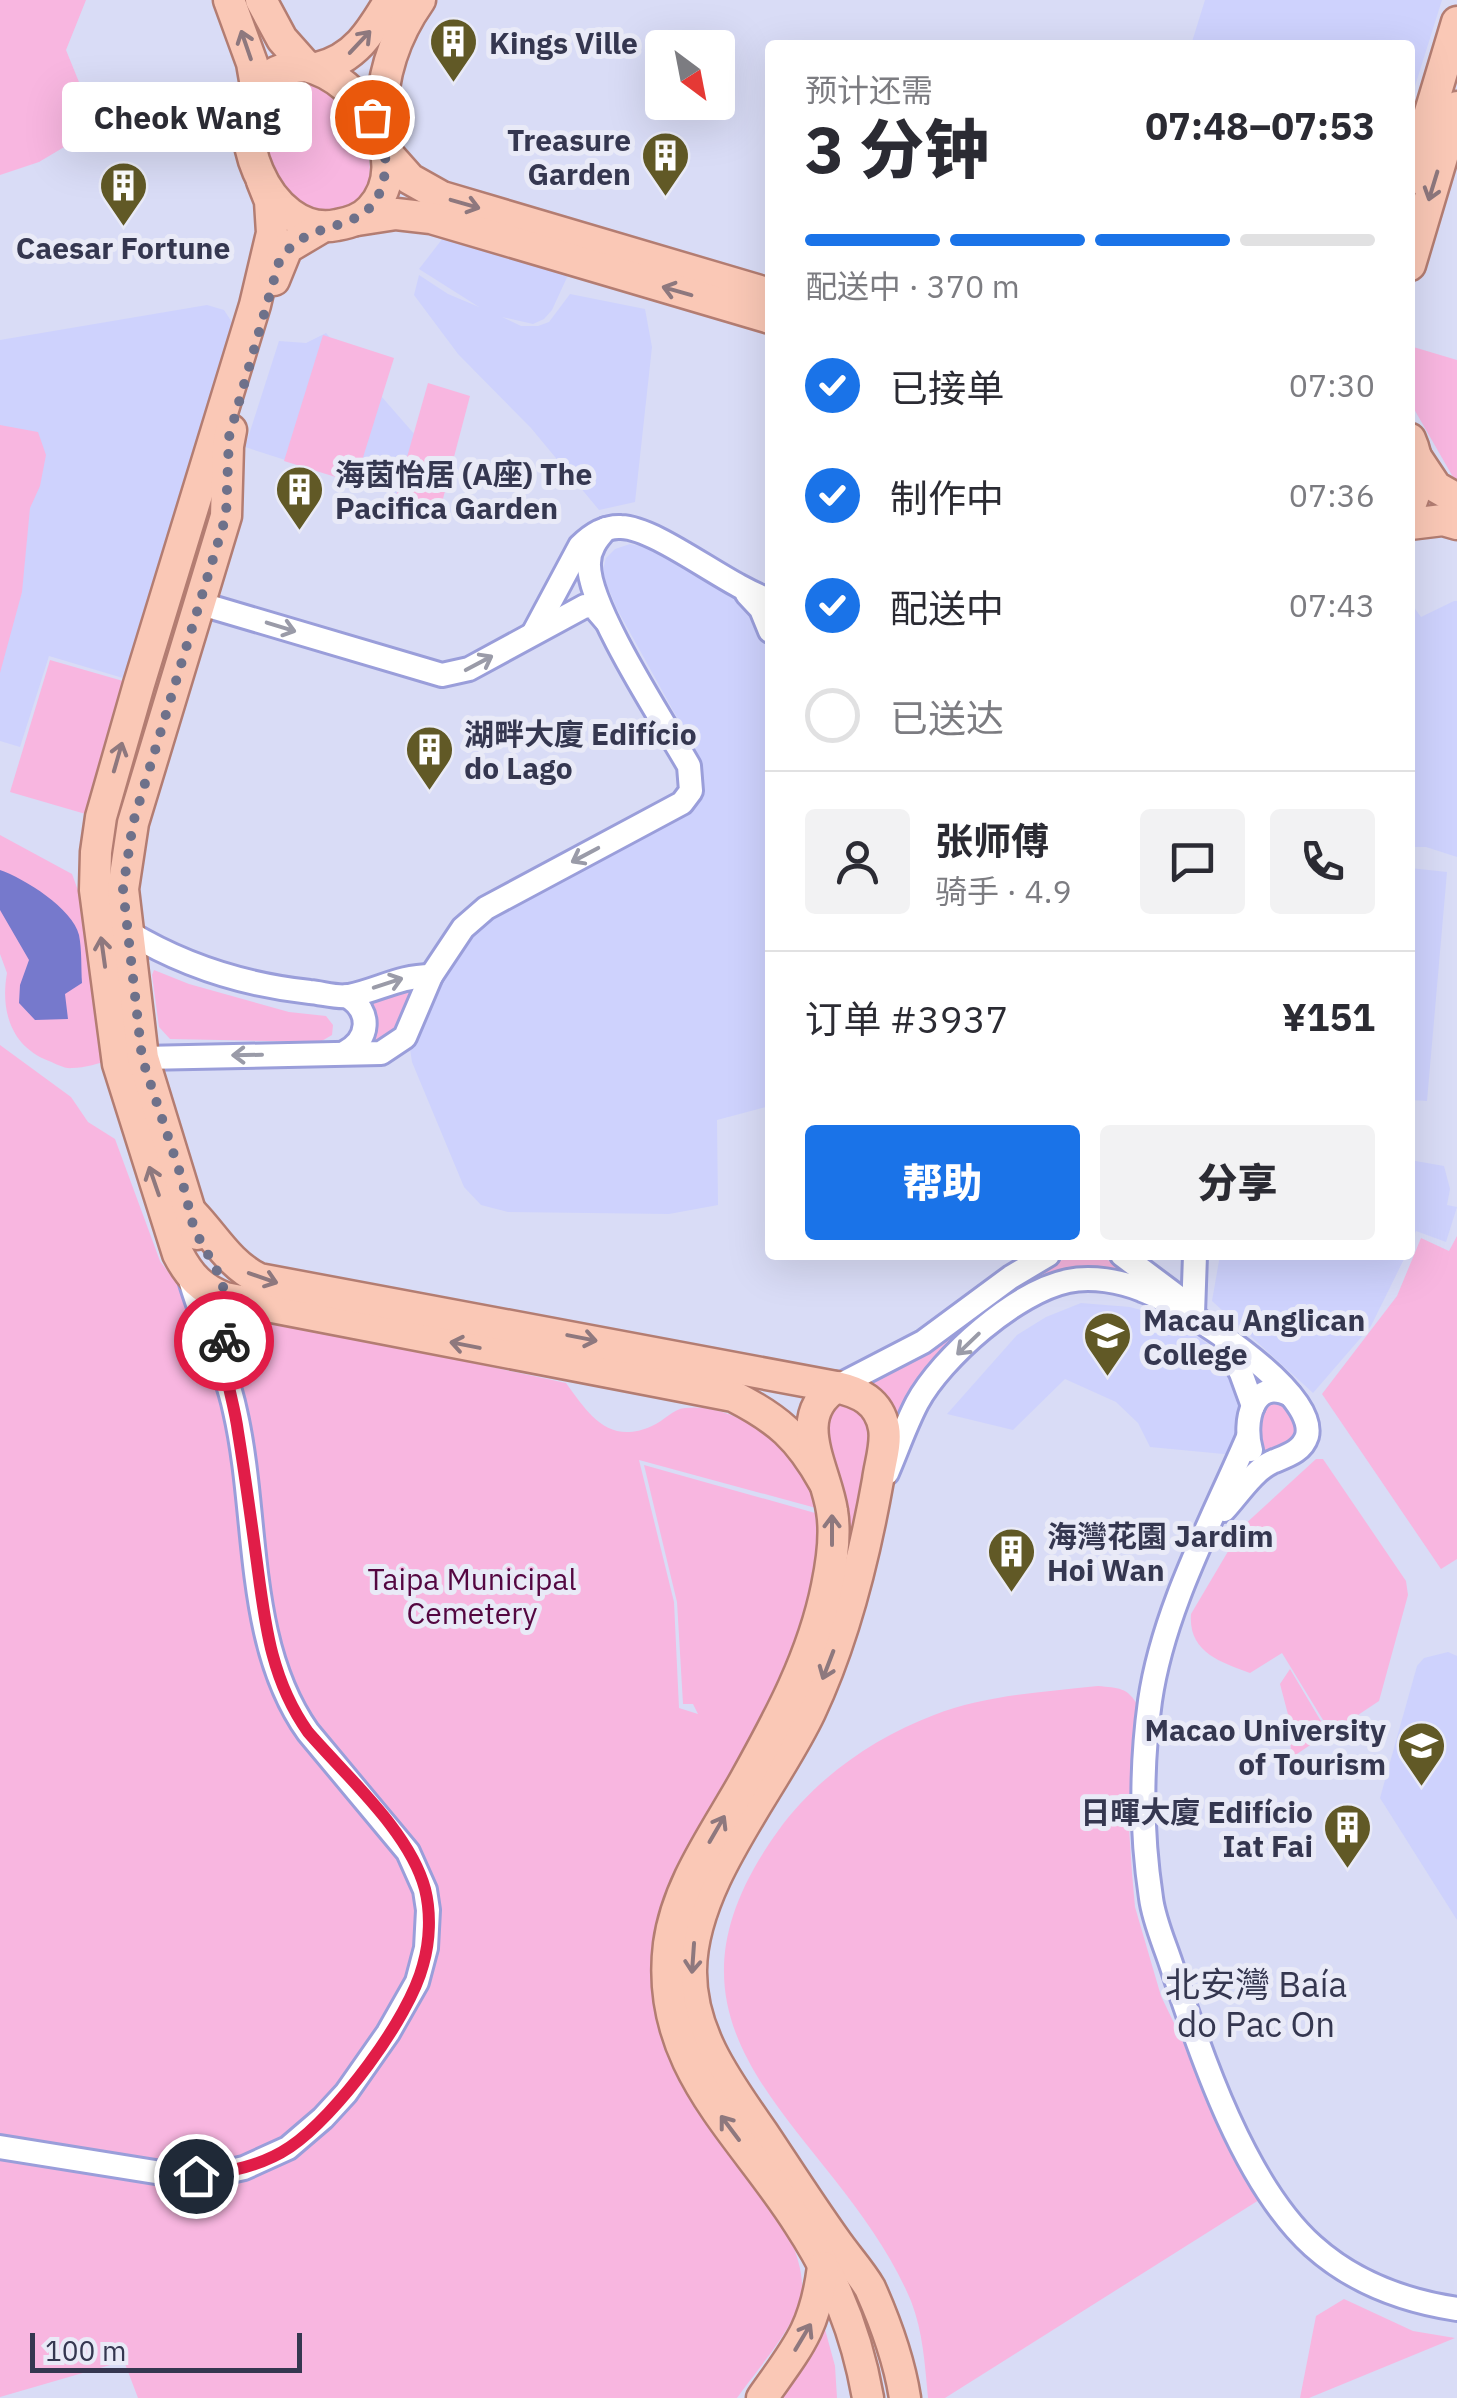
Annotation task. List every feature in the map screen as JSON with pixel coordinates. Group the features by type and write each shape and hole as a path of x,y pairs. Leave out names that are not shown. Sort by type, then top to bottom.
{"main road":[{"path":"229,0 252,63 256,92 250,140 270,200 272,234 255,305 101,817 94,890 118,1064 143,1150 188,1272 201,1286 225,1298 732,1396 783,1426 810,1455 824,1482"},
{"path":"261,0 282,39 312,67 344,84 372,117 384,144 410,179 442,197 765,293"},
{"path":"256,92 270,76 287,68 340,60 363,43 390,0"},
{"path":"357,220 379,197 386,72 402,27 420,0"},
{"path":"1415,162 1457,22"},
{"path":"1415,248 1457,107"},
{"path":"262,181 290,216 319,229"},
{"path":"225,1298 223,1282 194,1229 193,1214 142,1058 123,889 133,823 226,516 229,437 279,262 287,248 319,229 396,214 432,218 765,317"},
{"path":"1415,454 1436,487 1457,499"},
{"path":"1415,523 1443,520 1457,524"},
{"path":"139,684 153,665 170,611 180,602 198,603"},
{"path":"111,1013 118,1030 142,1058"},
{"path":"193,1214 220,1248 245,1272 259,1279 836,1387 862,1394 871,1402 884,1428 874,1504 834,1652 810,1712 708,1893 694,1935 691,1971 694,2004 704,2038 830,2255 858,2342 868,2398"},
{"path":"836,1387 816,1406 811,1427 832,1512 827,1587 814,1636 796,1684 688,1880 669,1944 668,1971 671,2016 688,2063 714,2108 802,2226 862,2296 888,2398"},
{"path":"762,2398 809,2330 830,2255"},
{"path":"830,2255 854,2398"},
{"path":"830,2255 870,2288 901,2371 905,2398"}],"street":[{"path":"534,632 580,546 591,535 622,527 637,530 737,585 765,612"},
{"path":"606,529 588,559 589,577 611,628"},
{"path":"142,1058 381,1053 394,1047 406,1037 432,976 463,928 486,908 671,810 691,791 689,766 611,628 594,607 584,606 468,669 442,675 198,603"},
{"path":"128,932 177,960 287,988 346,996 408,976 432,976"},
{"path":"344,1053 359,1042 365,1025 360,1008 346,996"},
{"path":"836,1387 922,1342 1040,1260"},
{"path":"1130,1260 1157,1278 1193,1314 1290,1395 1306,1422 1306,1439 1296,1452 1270,1463 1212,1524"},
{"path":"874,1504 918,1401 944,1369 1006,1311 1050,1286 1080,1278 1118,1275 1157,1278 1168,1274 1181,1260"},
{"path":"1193,1314 1195,1260"},
{"path":"0,2147 174,2175 217,2174 266,2160 307,2134 346,2093 408,2000 423,1966 428,1910 425,1890 408,1852 308,1732 277,1674 267,1636 236,1412 188,1272"},
{"path":"1080,1278 1138,1288 1193,1314"},
{"path":"988,1295 987,1306 996,1312 1006,1311"},
{"path":"222,1368 225,1298"},
{"path":"1216,1331 1241,1373 1253,1406"},
{"path":"1290,1395 1272,1389 1264,1391 1253,1406 1248,1437 1174,1614 1150,1699 1143,1782 1151,1903 1200,2052 1238,2136 1272,2196 1312,2245 1366,2284 1457,2309"},
{"path":"1248,1437 1254,1456 1270,1463"}],"shaded area":[{"path":"1205,0 1442,0 1415,86 1415,40 1193,40"},
{"path":"443,238 569,273 544,319 533,324 502,317 521,326 549,322 570,294 645,309 652,347 635,502 599,510 531,428 458,354 414,295 419,275 448,294 479,307 419,269"},
{"path":"207,305 224,310 235,327 133,681 49,656 20,747 0,741 0,340"},
{"path":"326,333 416,436 410,500 245,447 279,341 306,343"},
{"path":"630,544 649,548 745,601 765,638 765,1107 717,1120 718,1205 669,1214 508,1212 481,1205 464,1187 412,1062 409,1042 440,978 474,933 519,898 695,805 703,783 701,761 617,609 602,573 606,558 615,549"},
{"path":"1457,601 1457,857 1415,847 1415,609 1421,617"},
{"path":"1415,869 1447,872 1427,1101 1415,1100"},
{"path":"1415,1161 1444,1166 1450,1189 1447,1205 1457,1207 1446,1242 1416,1231"},
{"path":"1219,1260 1404,1260 1371,1326 1313,1393 1212,1301"},
{"name":"Macau Anglican College","path":"1081,1303 1152,1313 1173,1320 1208,1344 1227,1364 1245,1404 1234,1455 1150,1447 1138,1423 1116,1402 1065,1379 1013,1430 947,1414 1017,1335 1046,1317"},
{"name":"Macao University of Tourism","path":"1448,1652 1457,1656 1457,1920 1380,1798 1417,1666 1424,1658"}],"green space":[{"path":"0,0 86,0 66,50 85,97 81,119 91,131 39,162 0,175"},
{"path":"312,83 342,104 363,136 370,173 357,208 311,214 285,190 273,169 263,136 268,106 277,95 292,87"},
{"path":"323,335 394,358 355,483 284,461"},
{"path":"1415,347 1457,360 1457,484 1415,411"},
{"path":"428,383 470,396 440,510 396,496"},
{"path":"0,425 38,432 46,455 40,486 30,508 22,592 0,673"},
{"path":"50,660 130,683 89,815 10,792"},
{"path":"0,835 72,874 93,931 112,1060 63,1067 26,1047 12,1026 5,1001 7,973 0,954"},
{"path":"154,970 289,1012 326,1016 333,1025 332,1035 320,1042 170,1039 159,1027"},
{"path":"411,989 410,1007 403,1021 379,1044 373,1043 378,1022 372,1001"},
{"name":"Taipa Municipal Cemetery","path":"0,1045 71,1097 88,1122 115,1139 160,1261 196,1309 249,1323 264,1318 566,1383 591,1415 623,1432 652,1426 685,1408 727,1413 767,1436 798,1469 809,1488 816,1508 639,1460 674,1602 679,1708 698,1714 693,1704 683,1704 677,1602 644,1465 815,1513 818,1538 815,1570 792,1666 660,1936 658,2020 680,2075 790,2236 799,2263 802,2290 794,2316 737,2398 138,2398 124,2361 0,2397"},
{"path":"1457,1236 1457,1559 1441,1569 1322,1394 1397,1296 1421,1238 1449,1251"},
{"path":"1062,1260 1107,1260 1126,1270 1085,1268 1008,1301 1003,1299 1003,1294"},
{"path":"976,1314 982,1321 928,1374 894,1420 884,1395 868,1382 917,1360"},
{"path":"1269,1401 1283,1401 1298,1427 1295,1440 1268,1453 1259,1441 1257,1427"},
{"path":"850,1402 869,1416 876,1439 845,1592 805,1702 696,1904 685,1943 686,2007 693,2035 712,2071 803,2207 798,2211 705,2074 685,2037 677,2007 678,1942 689,1906 778,1741 816,1655 829,1611 842,1525 823,1431 834,1406"},
{"path":"1316,1459 1323,1459 1406,1581 1408,1595 1379,1701 1331,1733 1282,1653 1250,1673 1208,1654 1191,1627 1191,1614 1243,1526"},
{"path":"1290,1669 1328,1733 1291,1758 1290,1722 1280,1684"},
{"path":"1098,1686 1126,1692 1138,1706 1129,1828 1132,1873 1135,1907 1161,1996 1259,2200 945,2398 928,2398 921,2337 911,2301 878,2240 760,2080 734,2027 724,1969 737,1905 778,1831 793,1812 809,1794 868,1748 911,1724 953,1708 1015,1695"},
{"path":"1344,2299 1413,2331 1455,2338 1309,2398 1300,2398 1316,2316"},
{"path":"823,2322 835,2366 837,2398 779,2398"}],"water":[{"path":"0,870 46,896 75,925 80,941 82,983 65,994 68,1019 35,1020 19,1003 20,985 29,960 0,910"}],"way so far":[{"path":"224,1341 223,1282 194,1229 193,1214 142,1058 123,889 133,823 226,516 229,437 279,262 287,248 309,233 357,220 379,197 386,152 372,117"}],"place":[{"name":"Kings Ville","path":"454,84"},
{"name":"Cheok Wang","path":"372,117"},
{"name":"Treasure Garden","path":"666,198"},
{"name":"Caesar Fortune","path":"123,228"},
{"name":"海茵怡居 (A座) The Pacifica Garden","path":"300,532"},
{"name":"湖畔大廈 Edifício do Lago","path":"429,792"},
{"name":"Macau Anglican College","path":"1108,1378"},
{"name":"海灣花園 Jardim Hoi Wan","path":"1012,1594"},
{"name":"Macao University of Tourism","path":"1421,1788"},
{"name":"日暉大廈 Edifício Iat Fai","path":"1348,1870"}],"district":[{"name":"北安灣 Baía do Pac On","path":"1256,2004"}],"route":[{"path":"196,2176 266,2160 307,2134 323,2118 346,2093 408,2000 423,1966 428,1928 425,1890 408,1852 294,1712 270,1654 236,1412 222,1368 224,1341"}]}
